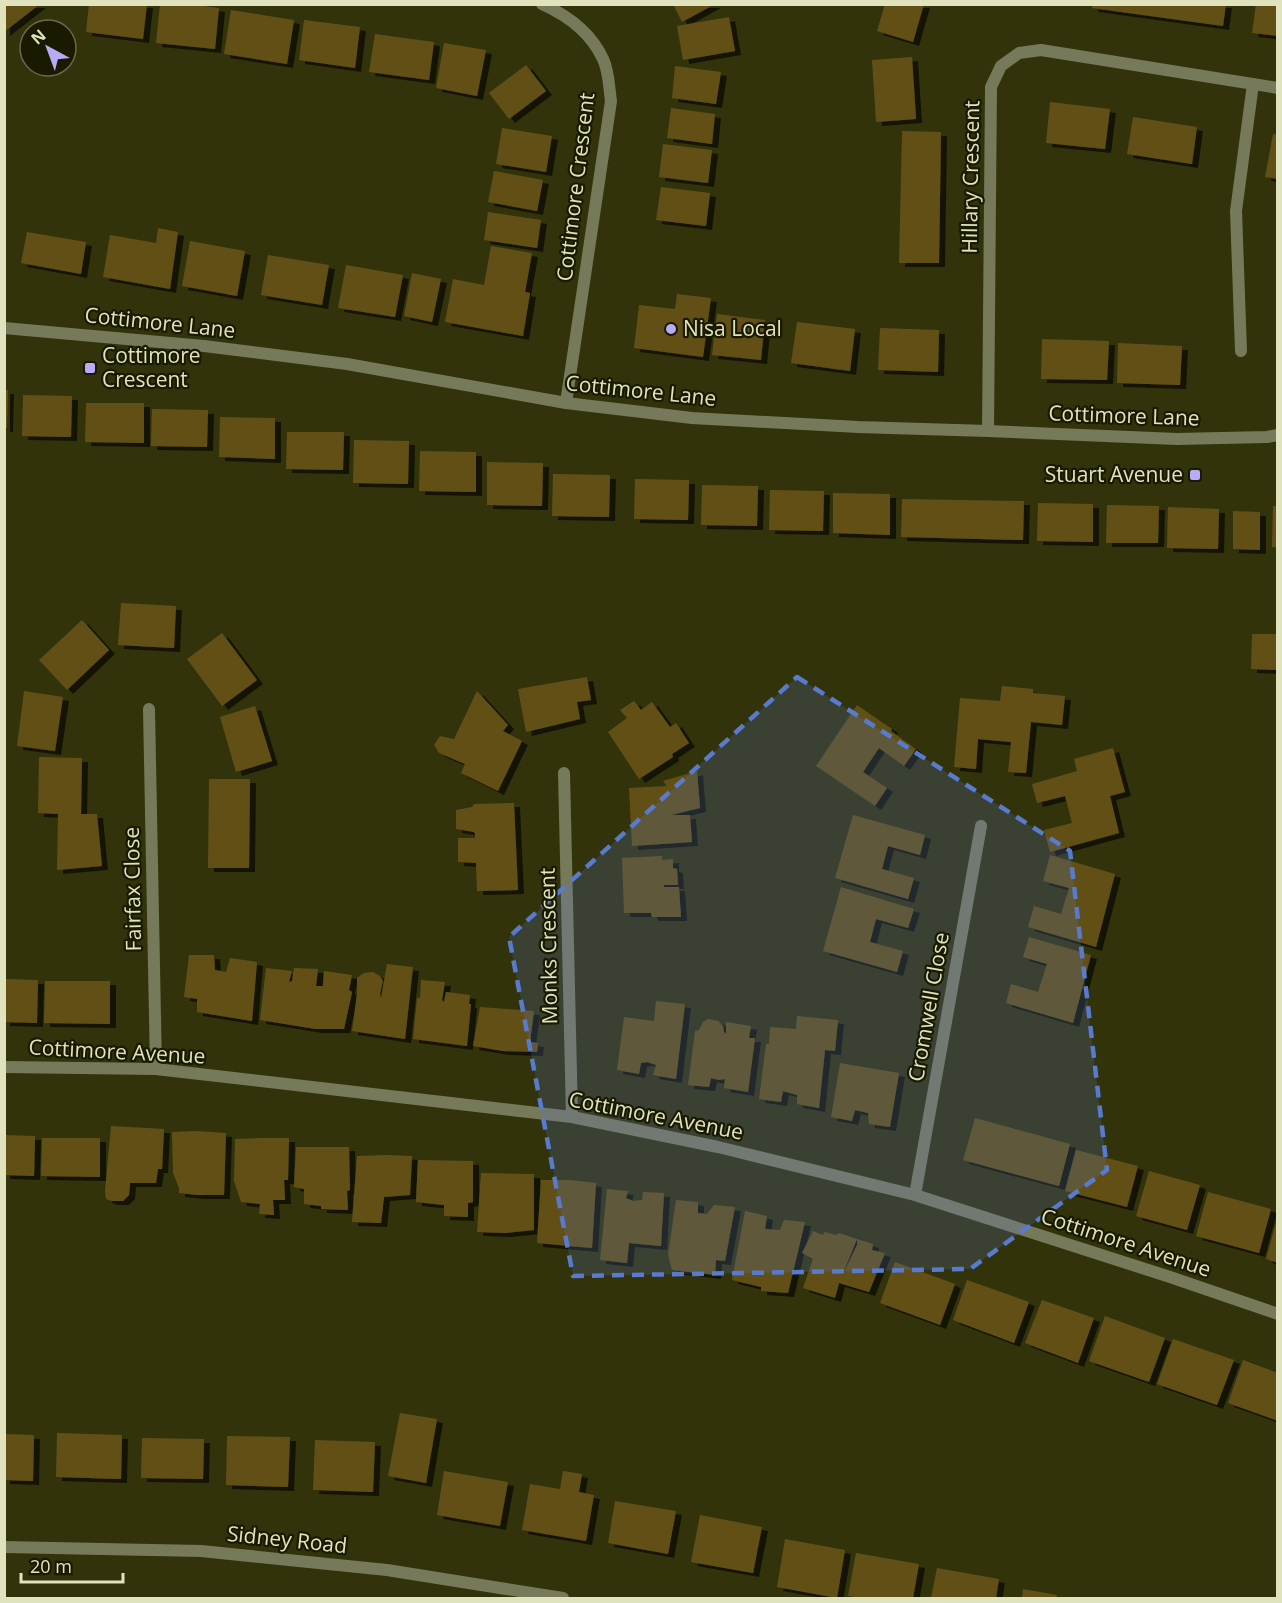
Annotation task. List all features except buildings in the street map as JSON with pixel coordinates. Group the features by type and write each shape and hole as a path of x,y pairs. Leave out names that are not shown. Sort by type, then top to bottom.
{"street":[{"name":"Cottimore Crescent","path":"542,4 561,13 587,34 604,61 611,101 566,403"},
{"name":"Hillary Crescent","path":"988,431 991,87 1001,66 1019,53 1041,50 1278,88"},
{"path":"1241,351 1236,211 1253,84"},
{"name":"Cottimore Lane","path":"4,328 204,346 347,364 566,403 692,418 858,428 1177,439 1278,435"},
{"name":"Fairfax Close","path":"149,709 156,1069"},
{"name":"Monks Crescent","path":"564,773 572,1117"},
{"name":"Cromwell Close","path":"915,1195 981,826"},
{"name":"Cottimore Avenue","path":"4,1067 156,1069 572,1117 718,1147 915,1195 1278,1314"},
{"name":"Sidney Road","path":"4,1547 201,1551 387,1570 563,1599"}],"highlighted area":[{"path":"797,677 1070,851 1107,1170 970,1269 573,1276 509,937"}],"place":[{"name":"Nisa Local","path":"671,329"},
{"name":"Cottimore Crescent","path":"90,368"},
{"name":"Stuart Avenue","path":"1195,475"}]}
